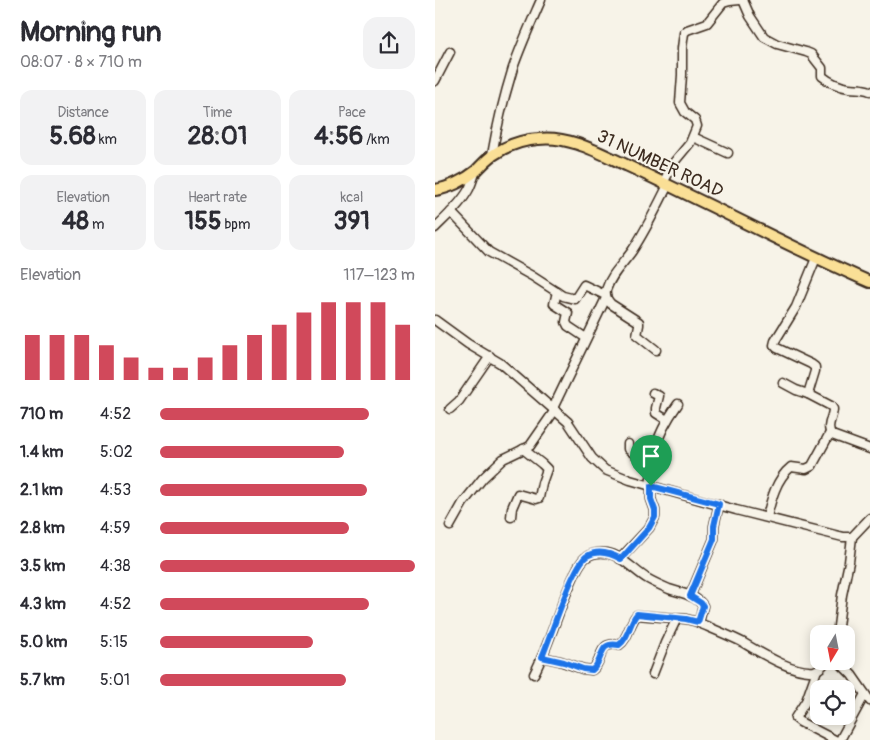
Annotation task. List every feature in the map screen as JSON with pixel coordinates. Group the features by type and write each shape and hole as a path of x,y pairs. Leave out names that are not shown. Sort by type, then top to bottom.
{"main road":[{"name":"31 NUMBER ROAD","path":"435,190 449,186 476,170 493,155 508,146 540,138 581,145 815,258 870,282"}],"street":[{"path":"493,155 513,68 541,0"},
{"path":"450,526 463,503 483,478 503,459 533,444 554,409 598,316 614,273 640,239 673,164 693,136 697,126 695,120 685,112 680,103 684,33 687,30 707,23 723,3 742,0 764,37 777,44 811,54 822,68 822,76 828,80 844,87 861,88 870,91"},
{"path":"435,81 451,52"},
{"path":"693,136 728,153"},
{"path":"435,228 463,199 470,188 476,170"},
{"path":"451,212 489,252 557,292 568,298 575,299 583,285 606,297 611,304 639,322 638,336 656,350"},
{"path":"808,394 815,367 775,346 774,343 798,302 815,258"},
{"path":"557,292 554,304 568,314 567,326 586,338"},
{"path":"435,320 468,344 490,356 554,409 568,422 588,452 605,470 622,477 719,504 843,537 852,537"},
{"path":"449,409 459,401 490,356"},
{"path":"767,517 774,494 782,477 791,467 806,469 812,466 830,433 829,426 833,409 831,406 808,394 795,390 783,383"},
{"path":"653,392 659,396 655,410 656,413 667,420"},
{"path":"621,559 649,528 655,517 655,510 651,499 651,485 658,441 667,420 678,404"},
{"path":"830,433 870,449"},
{"path":"628,444 629,451 642,458 654,461"},
{"path":"511,517 518,494 536,499 539,498 547,469 523,449"},
{"path":"690,596 714,539 714,526 719,504"},
{"path":"838,625 852,537 870,518"},
{"path":"534,674 572,580 583,560 592,554 601,552 614,555 650,580 690,596 701,603 703,606 698,622"},
{"path":"542,657 592,670 597,665 603,650 607,646 611,644 619,645 623,642 637,614 698,622 784,665 810,670"},
{"path":"653,674 677,618"},
{"path":"817,670 806,701 795,718 835,740"},
{"path":"847,670 870,701"},
{"path":"840,740 865,694"}],"route":[{"path":"651,486 719,504 714,526 714,539 690,596 703,606 698,622 637,614 623,642 619,645 611,644 607,646 603,650 597,665 592,670 542,657 580,563 587,556 601,552 621,559 653,522 656,514 651,499 651,486"}]}
